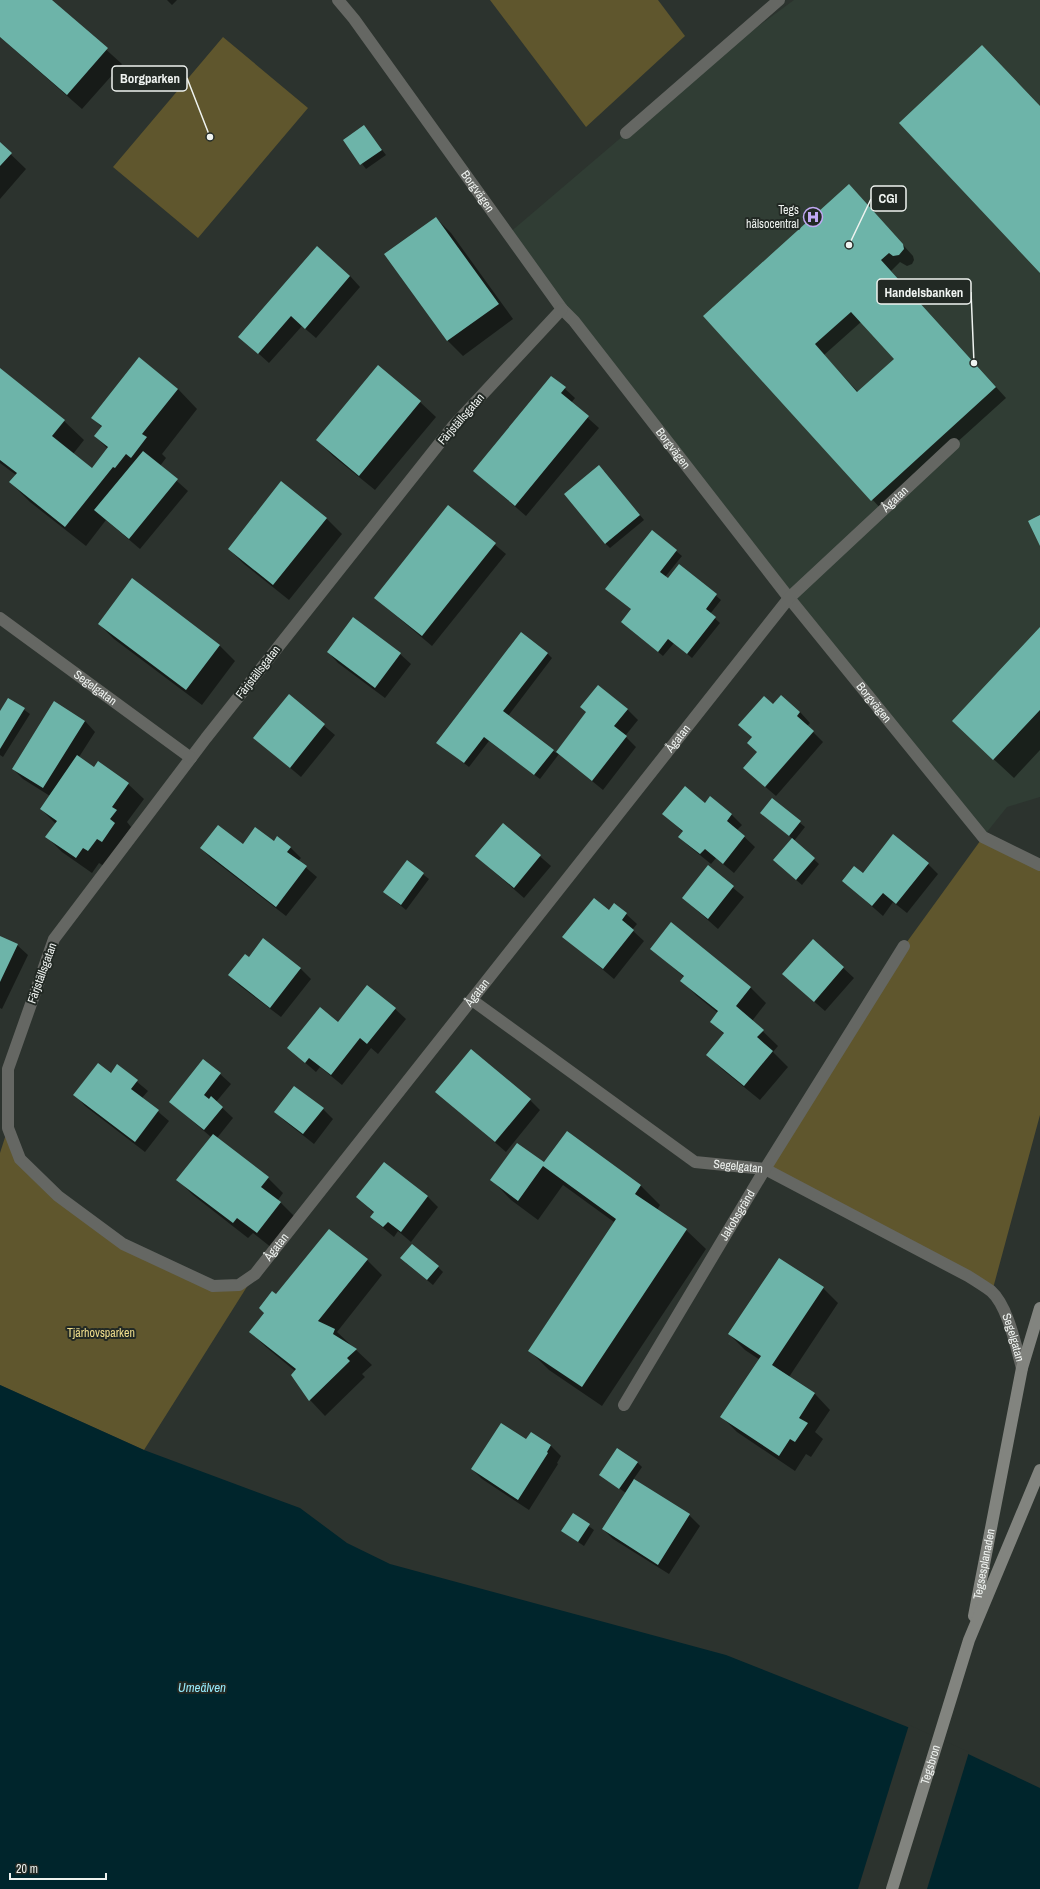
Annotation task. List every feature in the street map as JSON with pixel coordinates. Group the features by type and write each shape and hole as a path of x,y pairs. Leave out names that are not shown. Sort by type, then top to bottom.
{"main road":[{"name":"Tegsesplanaden","path":"970,1640 1022,1368 1040,1308"},
{"name":"Tegsesplanaden","path":"970,1640 1040,1470"},
{"name":"Tegsbron","path":"892,1889 970,1640"}],"street":[{"name":"Borgvägen","path":"338,0 354,19 562,309 574,321 789,598 982,837 1040,865"},
{"path":"626,133 779,0"},
{"name":"Färjställsgatan","path":"4,1066 54,939 191,758 454,425 562,309"},
{"name":"Ågatan","path":"4,1066 8,1128 20,1159 58,1196 123,1244 213,1286 239,1285 255,1274 789,598 954,444"},
{"name":"Segelgatan","path":"0,618 191,758"},
{"name":"Jakobsgränd","path":"624,1405 765,1168 904,946"},
{"name":"Segelgatan","path":"472,1000 695,1162 765,1168 968,1276 992,1292 1002,1306 1012,1332 1022,1368"}],"shaded area":[{"path":"794,0 1040,0 1040,797 1007,807 983,837 508,234 712,60"}],"green space":[{"path":"490,0 658,0 685,36 586,127"},
{"path":"223,37 308,108 198,238 113,167"},
{"path":"983,837 1040,865 1040,1115 992,1292 765,1169 904,946"},
{"name":"Tjärhovsparken","path":"8,1128 20,1159 123,1244 213,1286 239,1285 255,1274 144,1450 0,1385 0,1153"}],"water":[{"name":"Umeälven","path":"0,1385 144,1450 300,1508 347,1543 390,1564 726,1655 928,1735 1040,1788 1040,1889 0,1889"}],"pier":[{"path":"909,1725 969,1752 927,1889 858,1889"}],"building":[{"path":"0,0 52,0 108,48 67,95 0,37"},
{"path":"982,45 1040,106 1040,273 899,123"},
{"path":"364,125 382,150 360,165 343,140"},
{"path":"0,142 12,153 0,166"},
{"path":"849,184 903,244 904,249 899,255 893,256 889,253 881,260 996,387 871,501 703,316","holes":["851,312 894,359 857,392 815,344"]},
{"path":"436,217 499,304 447,341 384,254"},
{"path":"317,246 350,276 305,329 291,316 258,354 238,337"},
{"path":"139,357 178,389 142,434 147,437 131,458 126,454 115,468 113,467 65,527 9,482 17,473 0,460 0,368 65,420 52,436 92,468 108,447 94,436 102,426 91,418"},
{"path":"378,365 421,401 359,476 316,440"},
{"path":"551,376 566,387 561,393 589,416 515,506 473,471"},
{"path":"143,451 178,479 129,539 94,510"},
{"path":"599,465 640,515 605,544 564,494"},
{"path":"281,481 327,518 273,585 228,549"},
{"path":"448,505 496,543 422,636 374,598"},
{"path":"1040,515 1040,546 1028,521"},
{"path":"652,530 677,550 660,572 668,578 679,564 717,594 706,609 716,617 687,654 668,639 658,652 621,622 631,609 605,589"},
{"path":"132,578 220,645 186,690 98,624"},
{"path":"353,617 401,653 375,688 327,652"},
{"path":"1040,627 1040,710 993,760 952,721"},
{"path":"521,632 548,653 503,711 554,750 534,775 484,737 464,763 436,743"},
{"path":"598,685 628,709 614,726 627,736 592,781 556,752 586,712 580,707"},
{"path":"289,694 325,724 290,768 253,738"},
{"path":"781,695 800,712 797,716 814,731 765,787 743,768 757,752 747,743 752,737 738,725 764,696 773,704"},
{"path":"8,698 25,708 0,749 0,711"},
{"path":"54,701 85,721 43,788 12,769"},
{"path":"77,755 94,767 98,761 129,783 112,807 117,810 110,819 115,823 102,842 97,839 88,851 83,848 76,858 45,837 57,821 40,809"},
{"path":"685,786 705,803 710,796 732,814 727,821 745,836 723,864 705,849 700,854 678,837 683,831 662,814"},
{"path":"772,798 801,821 789,836 760,813"},
{"path":"503,823 541,855 514,888 475,856"},
{"path":"218,825 243,844 255,827 274,841 277,836 291,847 287,852 307,866 276,907 200,848"},
{"path":"893,834 929,863 896,904 883,893 872,906 842,881 854,866 863,873"},
{"path":"792,838 815,858 796,880 773,860"},
{"path":"407,860 424,873 401,905 383,892"},
{"path":"708,865 734,886 708,919 682,898"},
{"path":"594,898 609,910 614,903 627,913 622,920 634,930 603,969 562,937"},
{"path":"671,922 751,987 736,1006 764,1030 757,1037 773,1051 744,1086 706,1055 724,1033 710,1022 718,1011 680,981 684,976 650,949"},
{"path":"0,936 18,944 0,982"},
{"path":"263,938 301,968 270,1008 228,975 245,954 249,957"},
{"path":"813,939 844,967 814,1002 782,974"},
{"path":"367,985 396,1008 367,1044 360,1038 331,1075 309,1058 305,1063 287,1048 320,1007 338,1022"},
{"path":"471,1049 531,1099 495,1142 435,1092"},
{"path":"203,1059 221,1073 204,1095 209,1099 211,1096 223,1107 204,1130 169,1102"},
{"path":"98,1063 111,1073 117,1064 138,1080 131,1089 159,1110 135,1142 73,1095"},
{"path":"294,1086 324,1108 303,1134 274,1112"},
{"path":"567,1131 641,1185 635,1194 687,1229 582,1387 528,1351 616,1219 543,1166 518,1201 490,1180 517,1143 544,1162"},
{"path":"213,1134 269,1177 261,1187 281,1202 257,1233 237,1218 233,1223 176,1180"},
{"path":"384,1162 428,1196 401,1232 388,1222 383,1227 370,1217 374,1212 356,1197"},
{"path":"329,1229 368,1259 318,1321 335,1329 333,1334 357,1349 347,1358 350,1361 309,1401 291,1375 296,1369 249,1332 264,1313 259,1308 272,1291 276,1294"},
{"path":"412,1244 439,1266 427,1280 400,1258"},
{"path":"779,1258 824,1287 772,1365 815,1393 799,1418 808,1423 795,1442 790,1439 779,1456 720,1417 761,1356 728,1334"},
{"path":"501,1423 526,1439 531,1432 551,1445 547,1452 548,1453 518,1500 471,1469"},
{"path":"617,1448 638,1462 619,1489 599,1475"},
{"path":"634,1479 690,1514 658,1565 602,1529"},
{"path":"573,1513 590,1524 578,1542 561,1531"}],"place":[{"name":"Borgparken","path":"210,137"},
{"name":"Tegs hälsocentral","path":"813,217"},
{"name":"CGI","path":"849,245"},
{"name":"Handelsbanken","path":"974,363"}]}
